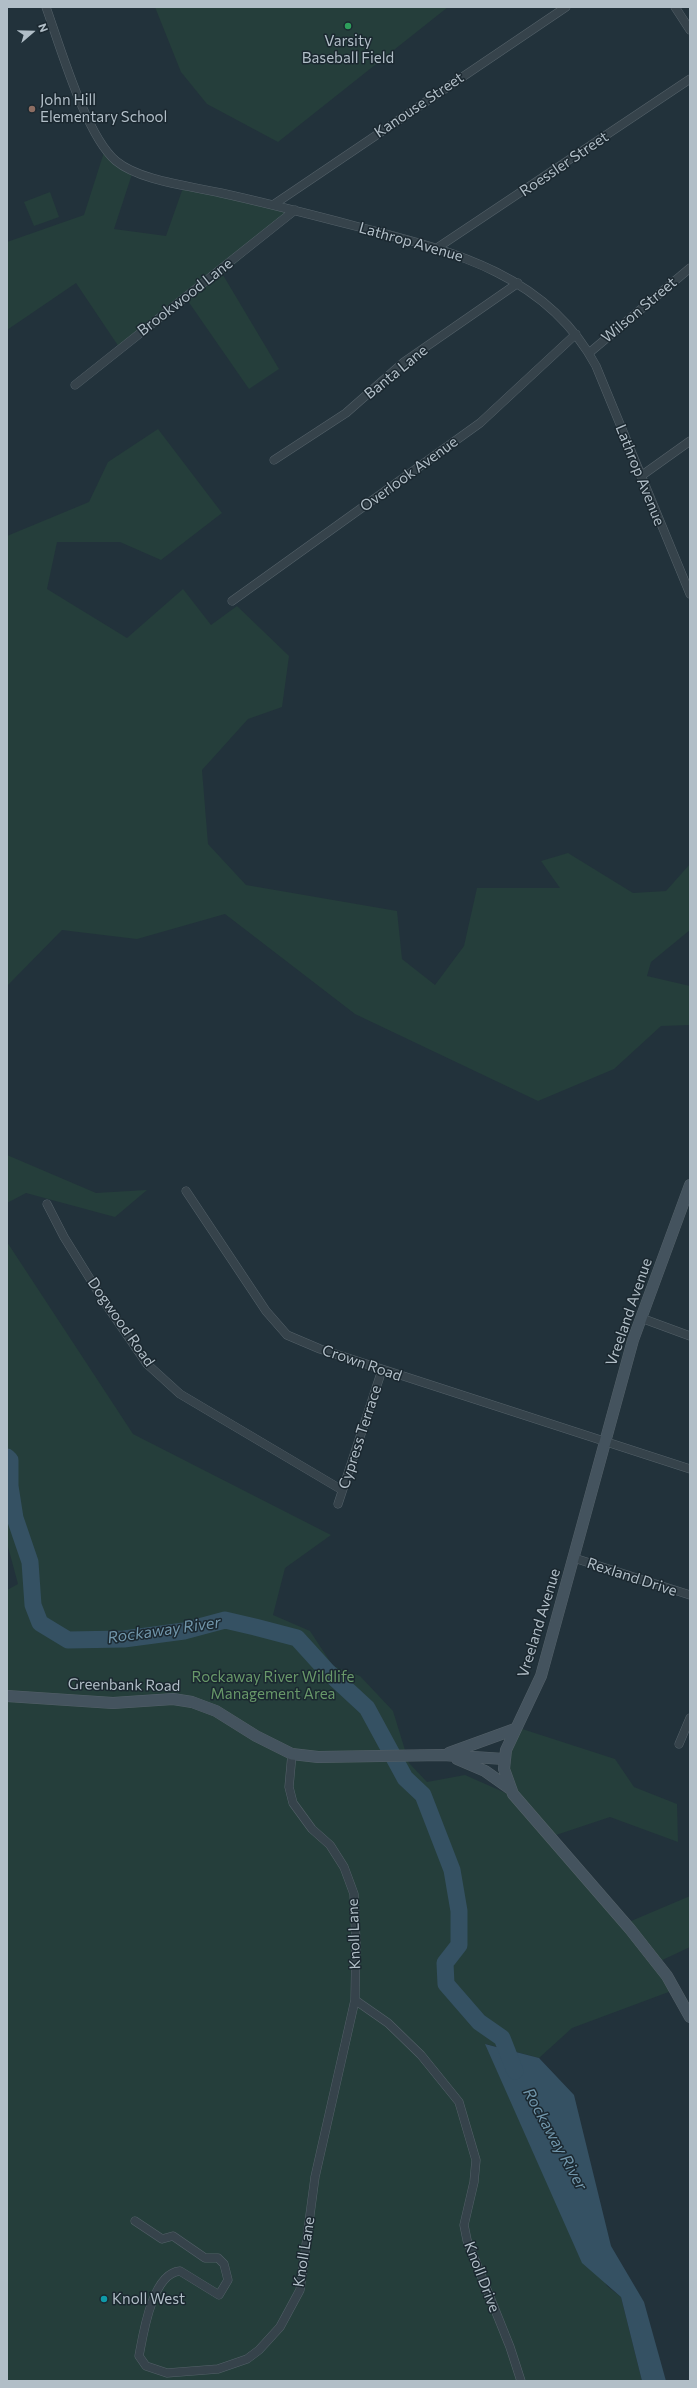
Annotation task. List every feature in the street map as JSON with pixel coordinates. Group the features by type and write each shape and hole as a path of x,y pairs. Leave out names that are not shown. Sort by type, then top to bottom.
{"street":[{"name":"Lathrop Avenue","path":"46,7 91,125 108,153 117,162 128,168 157,178 295,210 437,248 469,259 518,283 543,301 576,334 589,353 690,594"},
{"name":"Kanouse Street","path":"273,205 566,7"},
{"path":"675,7 690,30"},
{"name":"Roessler Street","path":"437,248 690,79"},
{"name":"Brookwood Lane","path":"74,385 295,210"},
{"name":"Wilson Street","path":"589,353 690,268"},
{"name":"Banta Lane","path":"274,460 346,413 404,362 518,283"},
{"name":"Overlook Avenue","path":"232,601 480,423 576,334"},
{"path":"641,476 690,441"},
{"name":"Vreeland Avenue","path":"689,2013 667,1976 630,1929 522,1807 505,1776 504,1759 515,1730 540,1676 574,1558 605,1441 641,1318 690,1185"},
{"name":"Crown Road","path":"186,1191 266,1311 287,1335 320,1349 382,1370 690,1469"},
{"name":"Dogwood Road","path":"47,1204 64,1238 147,1364 180,1394 342,1490"},
{"path":"641,1318 690,1336"},
{"name":"Cypress Terrace","path":"338,1504 382,1370"},
{"name":"Rexland Drive","path":"574,1558 690,1596"},
{"name":"Greenbank Road","path":"7,1696 113,1703 173,1699 192,1702 216,1711 256,1736 292,1754 337,1758 443,1755 504,1759"},
{"path":"678,1744 690,1718"},
{"name":"Greenbank Road","path":"443,1755 515,1730"},
{"name":"Knoll Lane","path":"135,2221 162,2239 173,2236 205,2258 218,2258 224,2264 228,2280 219,2295 180,2272 175,2272 167,2278 149,2307 139,2356 146,2366 167,2373 218,2369 247,2359 259,2350 280,2327 300,2290 315,2177 355,2000 356,1943 354,1894 337,1854 302,1817 293,1803 289,1787 292,1754"},
{"name":"Greenbank Road","path":"443,1755 466,1762 485,1771 511,1789"},
{"name":"Knoll Drive","path":"355,2000 388,2023 421,2055 459,2102 476,2160 474,2182 464,2225 466,2240 510,2347 521,2381"}],"green space":[{"path":"155,7 448,7 278,142 207,104 181,72"},
{"path":"105,149 133,171 114,229 166,236 184,185 294,211 223,275 279,369 249,389 188,301 121,350 76,283 7,330 7,242 84,215"},
{"path":"50,192 59,217 34,226 24,202"},
{"path":"158,429 222,513 161,560 120,542 57,542 47,589 127,638 183,589 211,625 237,606 289,656 282,707 248,719 202,770 208,844 246,885 397,911 402,959 435,985 464,946 477,888 560,888 541,861 568,853 633,893 666,891 690,864 690,930 651,962 647,976 690,986 690,1025 661,1026 614,1069 538,1101 355,1014 225,914 137,939 62,930 7,986 7,536 89,502 108,462"},
{"path":"7,1155 96,1193 147,1190 115,1217 26,1193 7,1203"},
{"name":"Rockaway River Wildlife Management Area","path":"7,1242 133,1434 331,1535 285,1568 273,1615 310,1631 333,1666 360,1676 393,1711 409,1763 427,1782 465,1775 508,1794 513,1726 615,1759 634,1787 677,1804 678,1842 610,1817 547,1838 624,1924 690,1896 690,1947 656,1963 674,1990 572,2028 539,2058 486,2044 607,2286 621,2297 642,2381 7,2381 7,1590 18,1584 7,1543"}],"water":[{"path":"485,2044 539,2058 574,2095 611,2246 644,2302 666,2381 642,2381 621,2297 582,2263"}],"waterway":[{"name":"Rockaway River","path":"7,1457 10,1460 10,1486 15,1518 30,1562 33,1605 40,1623 68,1640 124,1639 184,1631 225,1620 255,1627 297,1638 327,1671 367,1708 405,1778 423,1795 452,1870 459,1911 459,1945 445,1963 446,1984 479,2022 502,2038 515,2071"}],"place":[{"name":"Varsity Baseball Field","path":"348,26"},
{"name":"John Hill Elementary School","path":"32,109"},
{"name":"Knoll West","path":"104,2299"}]}
